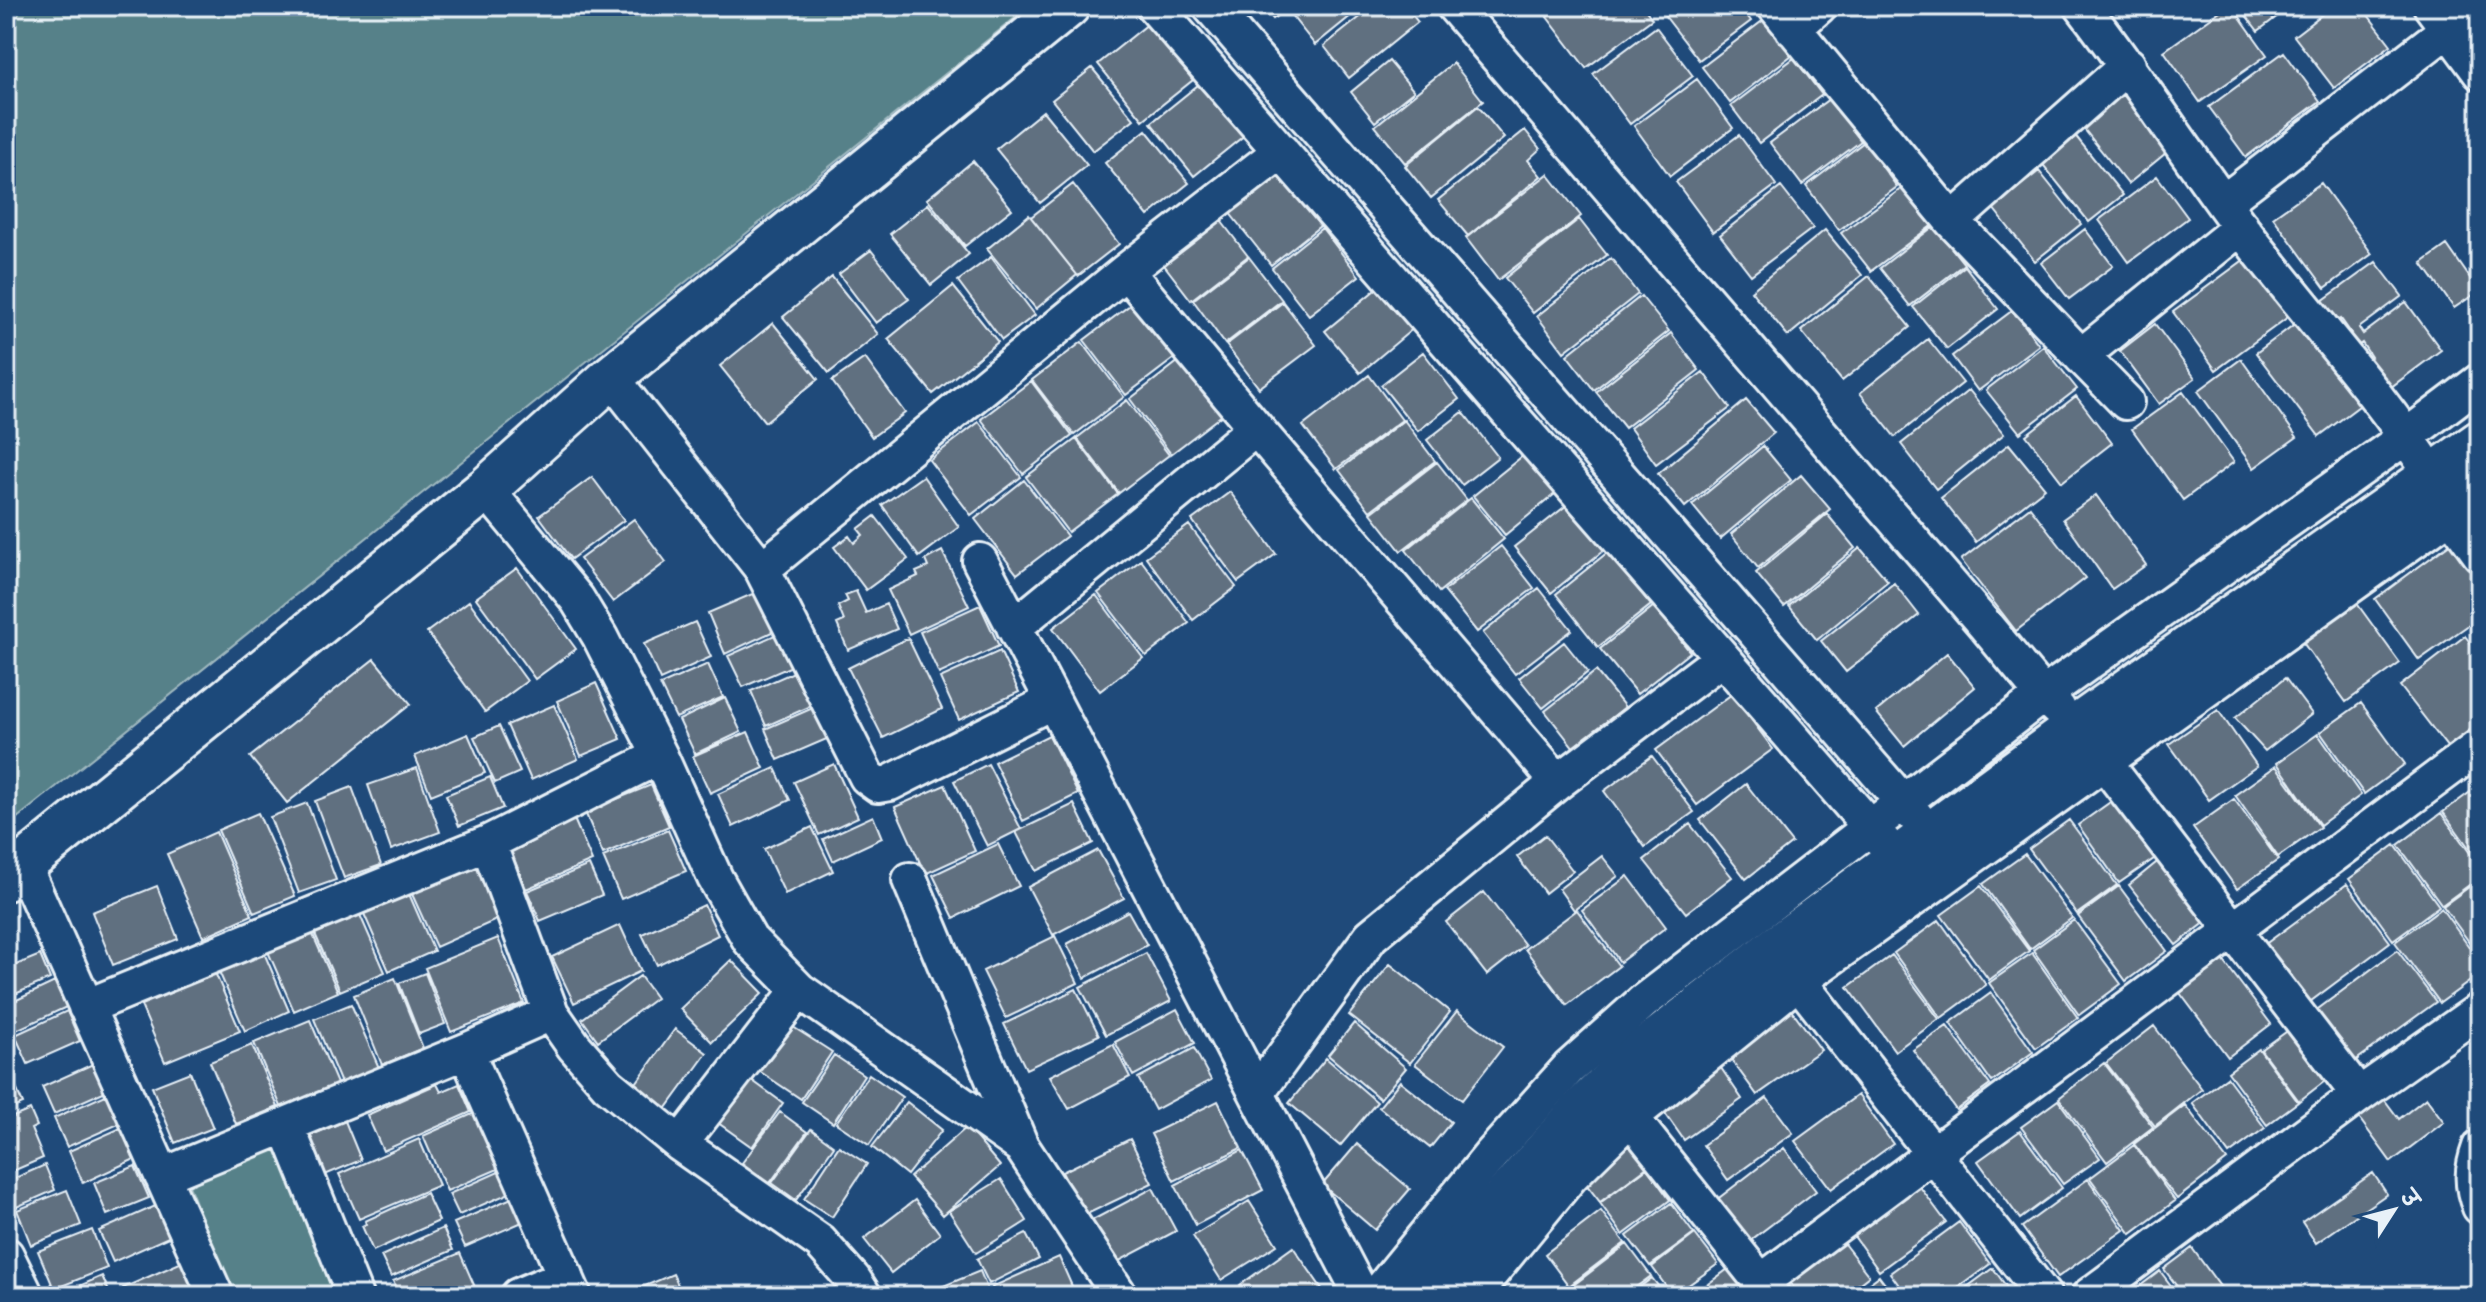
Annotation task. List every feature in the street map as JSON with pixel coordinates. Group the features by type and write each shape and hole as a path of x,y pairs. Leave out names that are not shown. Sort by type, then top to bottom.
{"street":[{"path":"216,1296 86,1007 14,872 486,489 611,377 1068,6"},
{"path":"1154,6 1896,857"},
{"path":"1210,6 1943,848"},
{"path":"1454,6 2043,695 2089,742 2359,1095"},
{"path":"1819,6 1784,17 1952,221 2126,402"},
{"path":"2082,6 2128,65 2233,214 2453,491 2480,554"},
{"path":"2081,356 2440,17 2478,6"},
{"path":"2440,17 2480,72"},
{"path":"1952,221 2128,65"},
{"path":"762,569 1126,271 1281,151"},
{"path":"1126,271 1558,782"},
{"path":"611,377 762,569 867,777 878,785 890,783 1053,701"},
{"path":"1418,1296 1462,1288 1568,1173 1628,1114 1796,978 1896,857 1903,801 2043,695 2480,381"},
{"path":"1014,627 1256,428"},
{"path":"1376,1296 1491,1155 1569,1068 1644,1001 1896,857 1943,848 2089,742 2453,491 2480,442"},
{"path":"486,489 577,599 600,637 660,756 731,910 750,940 799,990 1021,1146"},
{"path":"980,561 1362,1296"},
{"path":"1257,1093 1371,936 1558,782 1722,658"},
{"path":"1628,1114 1767,1289 1934,1152 2480,746"},
{"path":"86,1007 488,843 660,756"},
{"path":"488,843 551,1013 574,1046 608,1085 680,1144 820,1242 864,1296"},
{"path":"1462,1288 1583,1108 1634,1058 1896,857"},
{"path":"910,880 1021,1146 1120,1296"},
{"path":"1796,978 2044,1296"},
{"path":"680,1144 799,990"},
{"path":"2089,1296 2359,1095 2480,1010"},
{"path":"162,1176 551,1013"},
{"path":"466,1051 570,1286 518,1296"},
{"path":"286,1125 355,1296"},
{"path":"2480,1147 2473,1167 2474,1191 2480,1207"},
{"path":"6,1255 26,1296"}],"green space":[{"path":"6,6 1030,6 6,827"},
{"path":"281,1140 344,1296 233,1296 186,1178"}],"building":[{"path":"1262,6 1289,6 1273,19"},
{"path":"1302,6 1363,6 1315,45 1291,15"},
{"path":"1374,6 1405,6 1418,22 1349,78 1324,46"},
{"path":"1561,6 1643,6 1652,19 1586,68 1547,17"},
{"path":"1678,6 1740,6 1751,21 1699,60 1665,16"},
{"path":"2227,6 2232,6 2267,55 2200,102 2164,51"},
{"path":"2239,6 2291,6 2258,31"},
{"path":"2333,6 2361,6 2391,45 2334,88 2294,36"},
{"path":"1765,19 1792,55 1730,103 1702,67"},
{"path":"1148,24 1193,80 1143,120 1098,64"},
{"path":"1656,27 1693,76 1630,124 1593,74"},
{"path":"2284,52 2320,101 2246,157 2209,107"},
{"path":"1794,58 1822,95 1759,143 1731,106"},
{"path":"1389,61 1414,91 1375,122 1351,92"},
{"path":"1453,63 1483,101 1405,163 1375,126"},
{"path":"1092,68 1134,119 1093,151 1052,100"},
{"path":"1697,79 1733,128 1670,176 1634,126"},
{"path":"1203,81 1246,134 1194,176 1151,123"},
{"path":"2119,83 2172,148 2128,184 2080,124"},
{"path":"1829,99 1861,141 1802,185 1770,143"},
{"path":"1478,106 1504,138 1431,198 1405,166"},
{"path":"1043,111 1087,165 1040,203 996,149"},
{"path":"1146,130 1189,183 1148,216 1105,163"},
{"path":"1525,130 1540,149 1528,160 1541,176 1468,236 1438,200"},
{"path":"2074,134 2123,195 2089,222 2040,161"},
{"path":"1739,135 1776,185 1713,232 1676,182"},
{"path":"1864,142 1897,187 1839,230 1806,186"},
{"path":"973,161 1012,209 965,246 927,199"},
{"path":"2039,171 2081,224 2035,261 1993,208"},
{"path":"1279,174 1320,226 1271,265 1229,212"},
{"path":"1548,174 1581,216 1498,280 1466,238"},
{"path":"2157,176 2188,218 2129,262 2099,220"},
{"path":"2321,183 2372,254 2325,288 2273,217"},
{"path":"1073,184 1119,244 1078,276 1031,217"},
{"path":"1905,186 1934,224 1871,271 1841,233"},
{"path":"1781,187 1813,228 1751,275 1720,235"},
{"path":"928,204 969,254 931,285 890,234"},
{"path":"1215,213 1248,256 1191,300 1158,257"},
{"path":"1029,215 1077,275 1036,309 987,249"},
{"path":"1579,219 1607,255 1533,313 1505,278"},
{"path":"1934,226 1964,264 1910,306 1880,268"},
{"path":"1322,228 1359,276 1309,315 1272,268"},
{"path":"2085,229 2113,266 2069,299 2041,263"},
{"path":"1825,230 1862,275 1788,336 1751,291"},
{"path":"2447,245 2479,291 2454,308 2422,263"},
{"path":"871,250 909,299 876,323 839,274"},
{"path":"991,257 1035,315 1002,340 958,281"},
{"path":"1249,257 1282,300 1225,344 1193,300"},
{"path":"1611,258 1638,294 1564,352 1537,316"},
{"path":"2245,259 2288,317 2216,370 2173,312"},
{"path":"2376,262 2402,296 2359,328 2363,334 2406,302 2441,350 2387,390 2366,360 2371,357 2362,343 2356,347 2347,336 2351,333 2341,319 2337,322 2322,301"},
{"path":"1965,266 1998,309 1947,349 1913,307"},
{"path":"1869,276 1910,327 1842,381 1801,331"},
{"path":"832,277 878,334 829,373 783,317"},
{"path":"953,286 998,342 933,394 888,339"},
{"path":"1380,286 1415,327 1360,373 1325,331"},
{"path":"1641,296 1669,331 1594,390 1567,355"},
{"path":"1134,302 1176,357 1126,395 1084,340"},
{"path":"1283,302 1316,345 1259,388 1226,345"},
{"path":"2013,310 2039,345 1978,391 1952,356"},
{"path":"2304,317 2367,400 2319,436 2256,353"},
{"path":"773,323 818,379 765,422 720,366"},
{"path":"2155,324 2195,378 2159,404 2120,351"},
{"path":"1671,333 1699,370 1625,428 1596,392"},
{"path":"1928,339 1963,383 1895,437 1860,393"},
{"path":"1082,342 1124,397 1074,435 1032,380"},
{"path":"2043,346 2077,389 2020,433 1986,390"},
{"path":"1423,352 1459,399 1418,431 1381,385"},
{"path":"865,358 905,413 872,437 832,381"},
{"path":"2241,359 2297,437 2254,468 2198,391"},
{"path":"1179,361 1222,415 1171,454 1130,399"},
{"path":"1703,372 1730,408 1656,464 1630,428"},
{"path":"1369,375 1402,420 1336,469 1303,426"},
{"path":"1031,381 1072,436 1023,474 981,419"},
{"path":"1969,390 2004,434 1936,489 1901,444"},
{"path":"2183,392 2234,462 2183,500 2132,429"},
{"path":"2076,396 2112,443 2062,482 2026,435"},
{"path":"1127,400 1169,455 1119,493 1077,438"},
{"path":"1746,400 1774,433 1685,507 1658,474"},
{"path":"1463,412 1498,457 1462,485 1427,440"},
{"path":"1404,420 1435,461 1370,511 1339,470"},
{"path":"979,422 1021,477 971,515 929,460"},
{"path":"1076,439 1118,494 1068,532 1026,477"},
{"path":"2009,444 2045,488 1976,542 1941,498"},
{"path":"1763,446 1791,480 1720,539 1692,505"},
{"path":"1525,454 1556,493 1505,535 1473,496"},
{"path":"1437,462 1467,500 1401,551 1371,513"},
{"path":"1801,475 1830,509 1758,568 1731,534"},
{"path":"923,476 959,527 919,557 882,505"},
{"path":"592,477 624,520 571,559 539,516"},
{"path":"1024,480 1067,536 1017,574 975,519"},
{"path":"1230,492 1276,554 1238,582 1192,520"},
{"path":"2096,495 2146,565 2112,589 2063,519"},
{"path":"1471,498 1504,539 1439,592 1406,550"},
{"path":"1567,505 1604,550 1551,593 1514,547"},
{"path":"2030,507 2085,578 2016,631 1961,560"},
{"path":"1827,514 1855,548 1784,607 1756,573"},
{"path":"875,516 908,559 866,590 834,547 849,536 854,543 863,535 858,529"},
{"path":"634,519 666,562 613,602 580,559"},
{"path":"1189,525 1236,587 1193,620 1146,557"},
{"path":"2455,540 2480,575 2480,617 2419,660 2375,599"},
{"path":"1501,546 1534,588 1477,632 1444,591"},
{"path":"1860,548 1888,581 1817,640 1789,606"},
{"path":"942,551 969,606 909,634 888,590 918,576 916,572 928,567 925,560"},
{"path":"1608,552 1651,605 1598,647 1556,594"},
{"path":"1141,560 1189,623 1146,656 1098,593"},
{"path":"517,568 576,649 535,679 476,598"},
{"path":"1894,583 1919,615 1846,672 1821,641"},
{"path":"1539,588 1572,630 1515,674 1483,633"},
{"path":"856,591 866,613 886,604 897,629 848,650 837,624 844,621 838,606 848,601 845,595"},
{"path":"757,592 774,631 725,654 708,613"},
{"path":"1096,595 1143,658 1100,691 1053,628"},
{"path":"2353,598 2400,663 2346,702 2299,637"},
{"path":"469,601 527,681 485,712 427,632"},
{"path":"980,605 999,646 939,674 920,632"},
{"path":"1654,606 1690,652 1637,694 1600,649"},
{"path":"695,622 711,657 660,680 644,644"},
{"path":"777,634 792,666 743,687 728,656"},
{"path":"2465,636 2480,655 2480,723 2448,748 2400,686"},
{"path":"908,638 942,709 883,738 848,668"},
{"path":"1564,642 1588,672 1543,708 1519,678"},
{"path":"1000,651 1019,692 959,720 940,678"},
{"path":"1947,653 1975,687 1904,746 1876,712"},
{"path":"374,659 411,704 287,803 250,757"},
{"path":"708,664 723,697 676,718 660,685"},
{"path":"796,671 811,706 766,726 751,691"},
{"path":"1596,671 1625,707 1574,748 1545,711"},
{"path":"2285,678 2312,714 2265,751 2235,718"},
{"path":"596,683 621,739 581,756 557,701"},
{"path":"1732,694 1773,749 1697,805 1656,750"},
{"path":"725,698 741,732 695,754 679,720"},
{"path":"2361,703 2405,764 2364,794 2320,732"},
{"path":"554,705 578,759 531,780 507,725"},
{"path":"815,707 829,738 778,760 765,729"},
{"path":"2218,710 2257,766 2209,800 2169,744"},
{"path":"499,726 520,772 495,783 474,737"},
{"path":"748,732 764,768 710,793 693,756"},
{"path":"468,734 485,773 431,795 415,756"},
{"path":"2318,734 2361,795 2320,825 2277,763"},
{"path":"1049,735 1078,794 1023,821 994,762"},
{"path":"1652,756 1694,812 1645,847 1604,791"},
{"path":"834,764 858,817 819,835 794,782"},
{"path":"988,764 1021,829 987,846 954,781"},
{"path":"2276,766 2320,827 2278,857 2235,795"},
{"path":"417,768 440,832 391,850 368,785"},
{"path":"775,768 790,800 733,827 718,794"},
{"path":"490,777 503,808 459,826 446,795"},
{"path":"1746,784 1792,843 1746,879 1700,820"},
{"path":"651,785 669,826 603,854 585,812"},
{"path":"945,785 975,851 925,874 895,807"},
{"path":"2480,785 2480,863 2443,812"},
{"path":"352,787 381,865 344,878 315,801"},
{"path":"2123,793 2164,852 2119,883 2078,825"},
{"path":"2234,799 2278,860 2237,889 2193,828"},
{"path":"307,803 336,880 299,893 270,817"},
{"path":"1074,804 1093,843 1036,871 1016,832"},
{"path":"258,813 295,896 254,913 218,830"},
{"path":"2441,813 2480,867 2480,877 2442,905 2398,845"},
{"path":"873,816 882,838 833,861 823,839"},
{"path":"574,819 592,861 526,889 509,847"},
{"path":"2069,820 2117,885 2077,914 2029,849"},
{"path":"1690,824 1732,877 1686,913 1644,860"},
{"path":"812,827 833,871 785,894 764,849"},
{"path":"668,830 686,871 621,899 603,857"},
{"path":"216,832 252,915 203,937 167,854"},
{"path":"1545,835 1573,871 1545,893 1517,857"},
{"path":"998,844 1019,886 954,918 933,875"},
{"path":"2395,845 2439,906 2393,940 2349,879"},
{"path":"1098,850 1124,898 1053,935 1028,887"},
{"path":"2025,854 2072,918 2030,949 1983,884"},
{"path":"2167,854 2215,915 2176,945 2129,885"},
{"path":"1602,856 1618,876 1574,910 1559,889"},
{"path":"478,862 503,917 436,947 411,892"},
{"path":"589,865 602,895 540,921 527,891"},
{"path":"1628,876 1666,927 1620,962 1582,910"},
{"path":"2480,879 2480,957 2443,906"},
{"path":"2347,884 2390,942 2303,1007 2260,948"},
{"path":"157,886 178,939 113,965 92,912"},
{"path":"1981,886 2029,951 1989,980 1941,915"},
{"path":"2119,886 2167,951 2126,981 2078,916"},
{"path":"406,887 434,951 389,971 361,907"},
{"path":"1484,892 1525,945 1487,975 1446,922"},
{"path":"704,905 718,935 657,965 642,934"},
{"path":"357,908 385,972 340,991 312,927"},
{"path":"2441,908 2480,962 2480,974 2440,1003 2395,942"},
{"path":"1577,910 1619,966 1567,1005 1525,949"},
{"path":"1128,911 1147,945 1085,978 1067,944"},
{"path":"1939,920 1986,985 1941,1018 1894,953"},
{"path":"2074,920 2121,984 2079,1015 2033,950"},
{"path":"620,925 641,971 574,1003 552,957"},
{"path":"310,928 338,992 294,1011 266,947"},
{"path":"1055,936 1078,983 1006,1018 983,971"},
{"path":"498,938 524,1003 451,1032 425,968"},
{"path":"262,948 289,1011 245,1031 217,967"},
{"path":"2397,950 2436,1002 2348,1066 2310,1015"},
{"path":"1146,953 1171,1001 1106,1035 1080,987"},
{"path":"2032,953 2078,1018 2036,1048 1989,983"},
{"path":"40,955 50,979 6,998 6,969"},
{"path":"1892,955 1939,1019 1895,1051 1848,987"},
{"path":"731,960 763,993 712,1042 680,1009"},
{"path":"2223,960 2271,1024 2228,1057 2180,993"},
{"path":"1390,964 1450,1012 1410,1063 1349,1015"},
{"path":"214,970 240,1031 165,1062 139,1001"},
{"path":"425,973 445,1024 419,1034 399,983"},
{"path":"640,976 656,998 598,1041 582,1019"},
{"path":"395,978 423,1048 382,1065 354,995"},
{"path":"61,979 73,1004 12,1032 6,1018 6,1005"},
{"path":"1076,989 1099,1035 1026,1069 1004,1024"},
{"path":"1991,993 2033,1052 1992,1082 1950,1023"},
{"path":"351,1004 380,1070 342,1086 314,1019"},
{"path":"1789,1006 1821,1050 1757,1095 1725,1051"},
{"path":"1177,1009 1195,1043 1133,1076 1115,1042"},
{"path":"67,1011 80,1041 28,1064 15,1035"},
{"path":"1457,1011 1503,1047 1462,1100 1415,1064"},
{"path":"310,1020 338,1086 282,1109 254,1043"},
{"path":"1354,1023 1406,1068 1380,1099 1328,1055"},
{"path":"2297,1024 2334,1074 2299,1101 2261,1050"},
{"path":"790,1025 832,1052 801,1099 759,1071"},
{"path":"1947,1026 1990,1085 1956,1110 1913,1050"},
{"path":"2154,1026 2202,1089 2155,1126 2106,1063"},
{"path":"675,1029 707,1053 661,1116 629,1093"},
{"path":"1113,1044 1130,1077 1069,1109 1050,1076"},
{"path":"252,1045 278,1107 236,1124 210,1062"},
{"path":"1194,1048 1211,1080 1155,1110 1138,1078"},
{"path":"2259,1049 2298,1102 2267,1125 2228,1072"},
{"path":"834,1055 864,1075 833,1123 802,1102"},
{"path":"1326,1058 1377,1102 1340,1146 1289,1103"},
{"path":"95,1063 108,1090 54,1114 42,1087"},
{"path":"2104,1063 2153,1127 2107,1162 2059,1098"},
{"path":"1719,1065 1742,1099 1684,1140 1660,1106"},
{"path":"6,1068 23,1104 6,1111"},
{"path":"190,1072 213,1128 175,1143 152,1087"},
{"path":"869,1074 902,1097 869,1145 836,1123"},
{"path":"746,1076 783,1103 752,1147 714,1120"},
{"path":"2227,1077 2265,1128 2229,1154 2192,1103"},
{"path":"1400,1081 1451,1122 1430,1148 1379,1107"},
{"path":"437,1084 441,1092 459,1084 471,1112 383,1151 367,1115"},
{"path":"119,1089 132,1118 67,1147 54,1118"},
{"path":"1858,1095 1893,1144 1831,1189 1795,1141"},
{"path":"2381,1095 2399,1119 2426,1098 2444,1122 2391,1162 2356,1114"},
{"path":"1767,1098 1793,1133 1728,1180 1703,1145"},
{"path":"2058,1100 2100,1158 2063,1184 2021,1127"},
{"path":"1218,1101 1241,1148 1174,1181 1151,1134"},
{"path":"907,1102 942,1130 907,1175 872,1147"},
{"path":"2185,1105 2227,1160 2177,1199 2134,1144"},
{"path":"488,1107 512,1163 447,1191 423,1136"},
{"path":"30,1110 37,1126 31,1129 43,1158 6,1174 6,1120"},
{"path":"780,1112 807,1132 770,1183 742,1163"},
{"path":"345,1121 361,1160 325,1175 309,1136"},
{"path":"123,1127 137,1158 83,1183 69,1151"},
{"path":"967,1127 1000,1166 943,1215 910,1177"},
{"path":"811,1129 834,1146 796,1200 772,1183"},
{"path":"2020,1131 2062,1188 2020,1219 1978,1161"},
{"path":"1623,1136 1647,1167 1600,1202 1576,1171"},
{"path":"419,1139 439,1185 359,1219 339,1174"},
{"path":"1130,1139 1152,1183 1083,1216 1062,1172"},
{"path":"1357,1144 1410,1189 1375,1230 1322,1185"},
{"path":"2134,1145 2175,1201 2131,1234 2090,1178"},
{"path":"839,1146 867,1164 832,1217 804,1199"},
{"path":"1784,1148 1816,1191 1747,1243 1715,1201"},
{"path":"1242,1150 1263,1190 1196,1225 1175,1185"},
{"path":"45,1165 55,1190 12,1209 6,1196 6,1182"},
{"path":"135,1166 149,1198 107,1215 94,1183"},
{"path":"512,1166 521,1188 459,1215 449,1194"},
{"path":"1647,1168 1670,1200 1623,1235 1600,1203"},
{"path":"2373,1173 2387,1194 2316,1243 2302,1222"},
{"path":"1912,1176 1946,1222 1879,1271 1846,1225"},
{"path":"1001,1179 1027,1221 976,1253 949,1211"},
{"path":"2088,1179 2124,1230 2058,1277 2022,1227"},
{"path":"1153,1188 1176,1231 1108,1267 1085,1224"},
{"path":"67,1190 81,1225 31,1245 17,1210"},
{"path":"426,1193 439,1221 373,1251 362,1226 366,1224 365,1221"},
{"path":"516,1196 527,1220 465,1247 454,1223"},
{"path":"169,1200 182,1231 113,1262 99,1231"},
{"path":"915,1200 940,1234 891,1273 864,1239"},
{"path":"1249,1201 1277,1245 1221,1280 1193,1236"},
{"path":"1671,1203 1694,1234 1650,1266 1627,1236"},
{"path":"1601,1211 1625,1243 1569,1286 1545,1254"},
{"path":"1959,1222 1990,1264 1947,1296 1907,1296 1890,1273"},
{"path":"443,1228 453,1250 391,1277 381,1256"},
{"path":"92,1230 107,1268 54,1289 38,1251"},
{"path":"1026,1234 1039,1259 989,1284 977,1259"},
{"path":"1695,1234 1718,1264 1673,1296 1652,1267"},
{"path":"1838,1236 1869,1276 1843,1296 1800,1296 1785,1276"},
{"path":"1627,1244 1651,1276 1624,1296 1578,1296 1571,1287"},
{"path":"1293,1247 1327,1296 1248,1296 1240,1285"},
{"path":"2192,1248 2227,1296 2184,1296 2164,1269"},
{"path":"460,1253 478,1294 399,1296 393,1281"},
{"path":"1059,1257 1075,1293 1068,1296 996,1296 992,1287"},
{"path":"182,1262 194,1289 178,1296 127,1296 123,1288"},
{"path":"1732,1266 1754,1296 1692,1296"},
{"path":"1993,1268 2013,1296 1955,1296"},
{"path":"980,1271 990,1296 919,1296"},
{"path":"2160,1271 2179,1296 2128,1295"},
{"path":"673,1274 683,1296 622,1296"},
{"path":"102,1276 111,1296 57,1296"},
{"path":"1879,1276 1894,1296 1852,1296"},
{"path":"1652,1278 1666,1296 1628,1296"}]}
